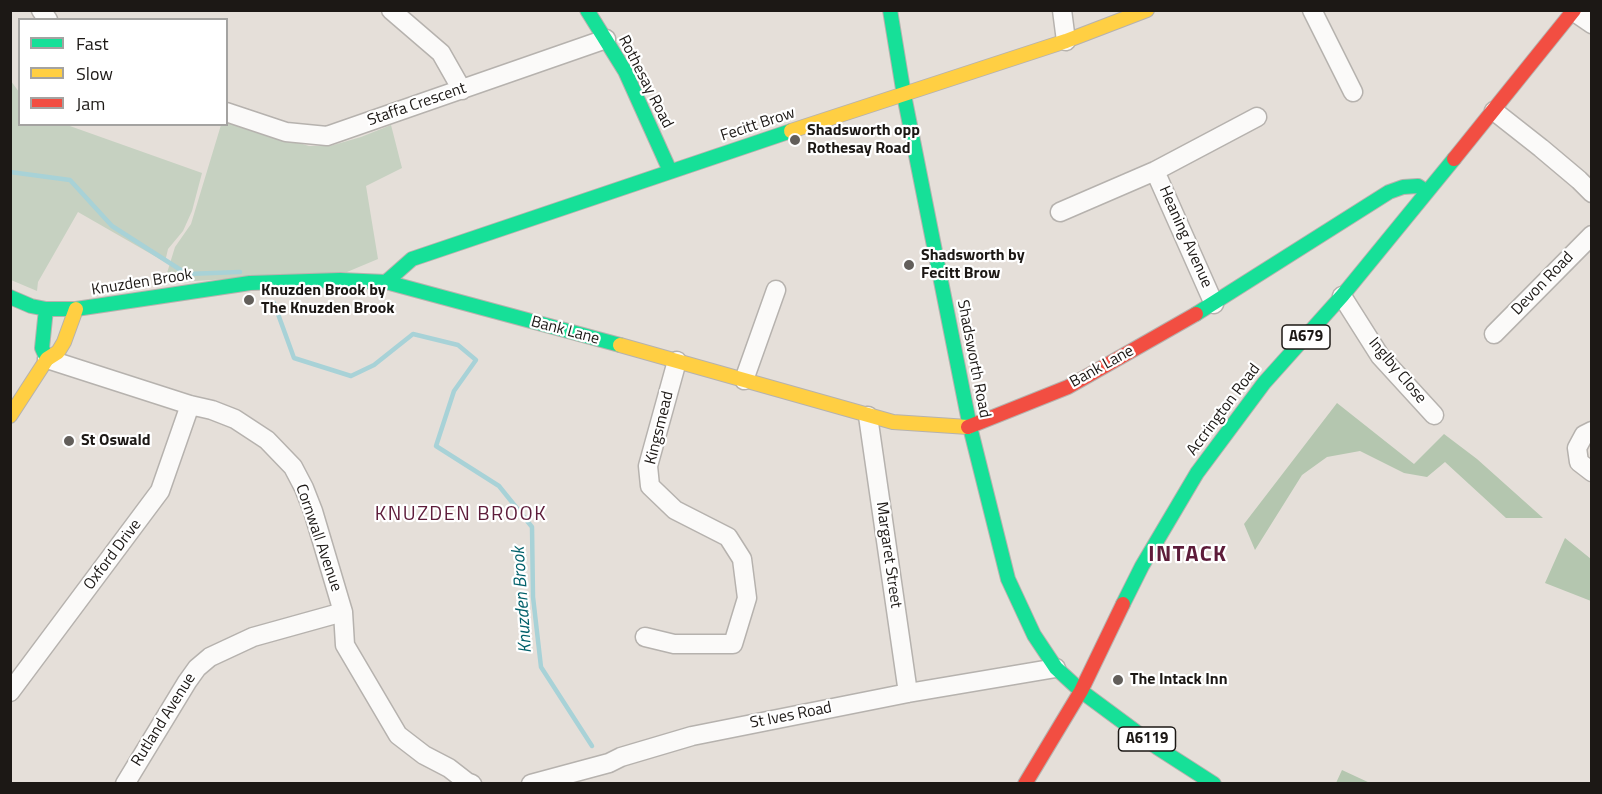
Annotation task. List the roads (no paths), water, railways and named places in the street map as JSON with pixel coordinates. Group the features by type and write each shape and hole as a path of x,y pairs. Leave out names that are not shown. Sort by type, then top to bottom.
{"main road":[{"name":"Rothesay Road","path":"587,10 625,71 670,171"},
{"name":"Shadsworth Road","path":"890,10 904,95 970,427 1008,579 1034,634 1056,668 1081,692"},
{"name":"Fecitt Brow","path":"386,282 412,259 670,171 1066,41 1147,10"},
{"name":"Accrington Road","path":"1025,783 1081,692 1142,567 1197,473 1264,383 1342,296 1547,46 1573,11"},
{"name":"Bank Lane","path":"386,282 677,361 868,416 893,422 970,427 1068,387 1214,304 1389,192 1403,187 1418,186 1427,192"},
{"name":"Knuzden Brook","path":"10,297 31,306 46,309 76,309 250,284 340,280 386,282"},
{"path":"46,309 42,348 47,359"},
{"path":"10,416 47,359 58,352 76,309"},
{"name":"A6119","path":"1081,692 1158,748 1214,783"}],"street":[{"path":"391,10 441,53 462,90"},
{"path":"1062,10 1066,41"},
{"path":"1312,10 1353,92"},
{"path":"1573,11 1592,24"},
{"name":"Staffa Crescent","path":"228,113 286,132 327,136 606,39"},
{"path":"1494,111 1557,161 1592,193"},
{"name":"Heaning Avenue","path":"1060,212 1155,171 1257,117"},
{"name":"Heaning Avenue","path":"1155,171 1214,304"},
{"name":"Devon Road","path":"1494,334 1592,235"},
{"path":"744,381 776,290"},
{"name":"Inglby Close","path":"1342,296 1380,356 1434,415"},
{"name":"Cornwall Avenue","path":"47,359 189,405 213,410 235,419 267,440 292,467 313,511 343,612 345,645 398,735 424,755 472,783"},
{"name":"Kingsmead","path":"645,637 674,644 733,644 747,598 742,559 728,537 675,510 650,486 648,466 677,361"},
{"name":"Oxford Drive","path":"10,692 160,491 189,405"},
{"name":"Margaret Street","path":"868,416 908,693"},
{"path":"1592,431 1584,435 1577,448 1579,462 1592,472"},
{"name":"Rutland Avenue","path":"124,783 187,682 197,668 210,657 253,637 343,612"},
{"name":"St Ives Road","path":"531,783 609,763 621,757 692,736 908,693 1056,668"}],"waterway":[{"name":"Knuzden Brook","path":"10,172 70,180 112,226 187,274 240,272"},
{"name":"Knuzden Brook","path":"274,303 294,358 351,376 374,365 413,334 458,345 476,360 454,391 436,446 499,486 532,527 533,597 541,667 592,746"}],"place":[{"name":"Shadsworth opp Rothesay Road","path":"795,140"},
{"name":"Shadsworth by Fecitt Brow","path":"909,265"},
{"name":"Knuzden Brook by The Knuzden Brook","path":"249,300"},
{"name":"St Oswald","path":"69,441"},
{"name":"The Intack Inn","path":"1118,680"}],"district":[{"name":"KNUZDEN BROOK","path":"461,515"},
{"name":"INTACK","path":"1188,556"}]}
